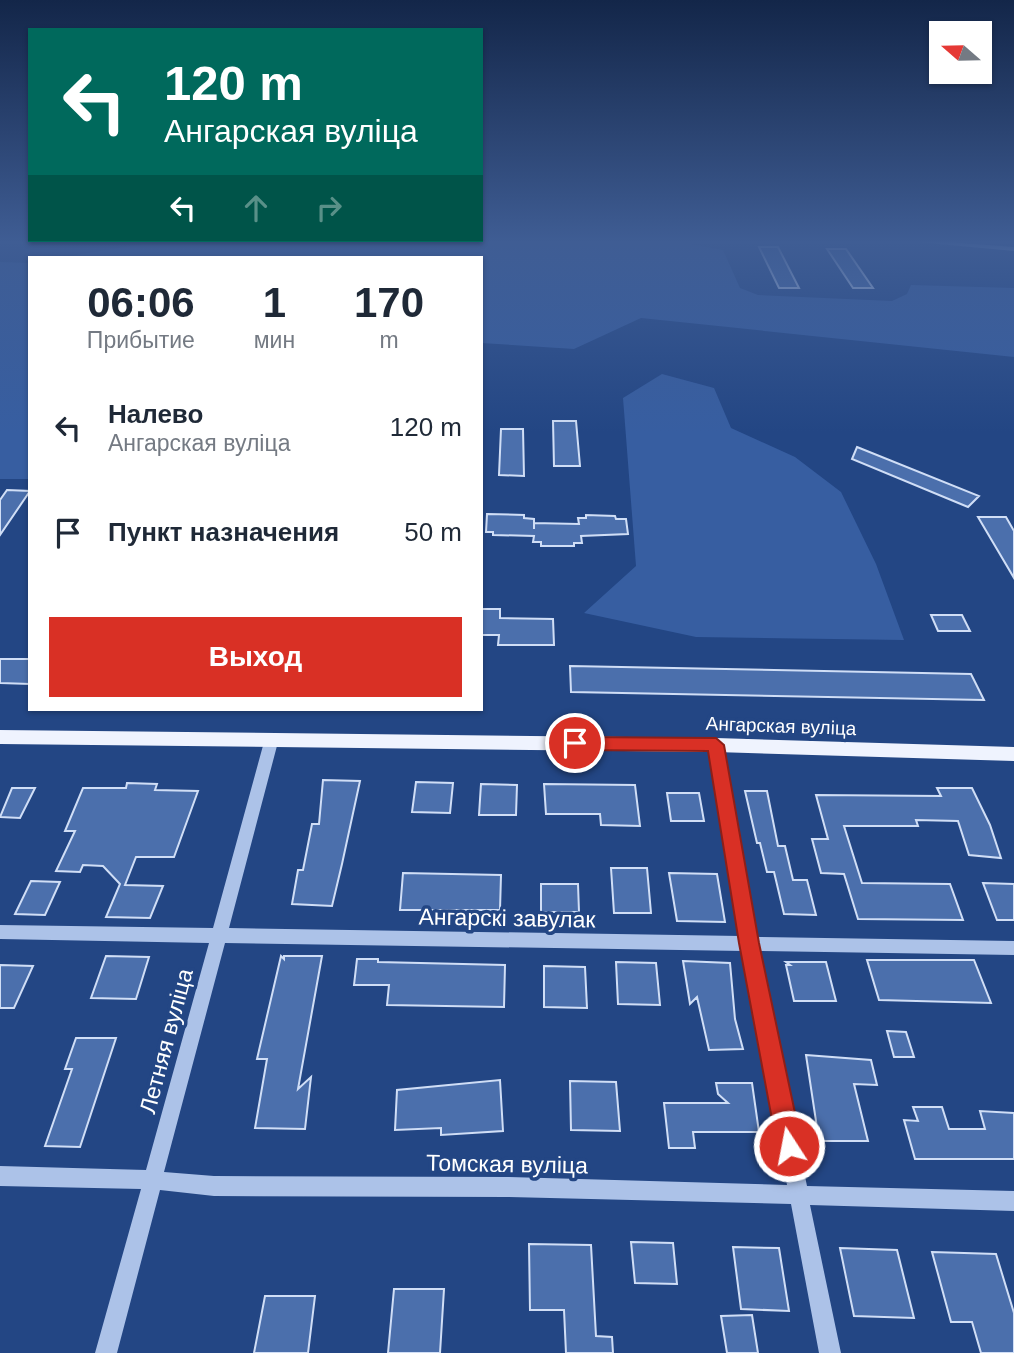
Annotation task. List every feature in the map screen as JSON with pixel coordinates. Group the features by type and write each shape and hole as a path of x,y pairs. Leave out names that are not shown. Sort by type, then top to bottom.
{"main road":[{"name":"Ангарская вуліца","path":"0,737 716,745 1014,754"}],"street":[{"name":"Летняя вуліца","path":"106,1353 271,742"},
{"path":"716,745 749,943 830,1353"},
{"name":"Ангарскі завулак","path":"0,932 1014,948"},
{"name":"Томская вуліца","path":"0,1176 152,1180 214,1186 509,1187 1014,1201"}],"shaded area":[{"path":"0,305 28,305 28,479 0,479"},
{"path":"483,305 1014,305 1014,357 641,318 574,349 483,343"},
{"path":"662,374 714,388 731,428 795,457 841,492 876,564 904,640 696,637 584,613 636,566 623,398"}],"building":[{"path":"553,421 576,421 580,466 554,466"},
{"path":"501,429 523,429 524,476 499,475"},
{"path":"857,447 979,496 968,507 852,459"},
{"path":"7,490 28,491 0,535 0,500"},
{"path":"487,514 524,515 524,518 534,519 534,523 579,524 578,518 586,518 586,515 615,516 616,519 626,519 628,534 581,536 582,543 574,543 574,546 541,546 541,542 533,542 534,536 493,535 493,532 486,532"},
{"path":"978,517 1006,517 1014,531 1014,578"},
{"path":"483,609 500,609 500,618 553,619 554,645 498,645 499,635 483,635"},
{"path":"931,615 962,615 970,631 938,631"},
{"path":"0,659 28,659 28,684 0,683"},
{"path":"570,666 971,674 984,700 571,692"},
{"path":"323,780 360,781 332,906 292,904 298,870 303,870 312,824 319,824"},
{"path":"416,782 453,783 450,813 412,812"},
{"path":"127,783 157,784 155,790 198,791 174,857 136,857 125,885 163,886 150,918 106,917 120,884 103,866 83,865 80,872 56,871 75,831 65,831 83,788 126,788"},
{"path":"481,784 517,785 516,815 479,815"},
{"path":"544,784 635,785 640,826 601,825 600,814 546,814"},
{"path":"12,788 35,788 20,818 0,817"},
{"path":"937,788 972,788 990,825 1001,858 969,855 958,821 916,820 918,826 844,826 862,883 950,884 963,920 858,919 844,874 821,873 812,839 828,839 816,795 941,796"},
{"path":"745,791 767,791 778,846 785,846 793,880 807,880 816,915 784,914 774,872 767,872 760,843 757,843"},
{"path":"667,793 699,793 704,821 671,821"},
{"path":"611,868 647,868 651,913 614,913"},
{"path":"403,873 501,875 500,910 400,910"},
{"path":"669,873 717,874 725,922 677,921"},
{"path":"31,881 60,882 45,915 15,914"},
{"path":"983,883 1014,884 1014,920 997,920"},
{"path":"541,884 578,884 579,912 541,912"},
{"path":"106,956 149,957 136,999 91,998"},
{"path":"281,956 284,959 284,956 322,956 298,1089 311,1077 305,1129 255,1128 267,1059 257,1059"},
{"path":"357,959 378,959 378,962 505,965 504,1007 387,1005 389,985 354,985"},
{"path":"867,960 974,960 991,1003 879,1000"},
{"path":"683,961 730,963 735,1019 743,1049 709,1050 697,997 690,1004"},
{"path":"616,962 656,963 660,1005 618,1004"},
{"path":"786,962 826,962 836,1001 794,1001 786,965 790,965"},
{"path":"0,965 33,966 14,1008 0,1008"},
{"path":"544,966 585,967 587,1008 544,1007"},
{"path":"887,1031 906,1032 914,1057 894,1057"},
{"path":"76,1038 116,1038 80,1147 45,1146 72,1069 65,1069"},
{"path":"806,1055 871,1060 877,1085 854,1084 868,1141 819,1141"},
{"path":"500,1080 503,1131 441,1135 441,1128 395,1130 397,1090"},
{"path":"570,1081 616,1082 620,1131 571,1130"},
{"path":"716,1083 752,1083 759,1132 693,1132 695,1148 669,1148 664,1103 728,1103 718,1094"},
{"path":"913,1107 942,1107 949,1129 985,1129 980,1111 1014,1113 1014,1159 915,1159 904,1120 918,1121"},
{"path":"631,1242 673,1243 677,1284 635,1283"},
{"path":"529,1244 591,1245 596,1336 612,1337 613,1353 566,1353 564,1310 530,1310"},
{"path":"733,1247 779,1248 789,1311 741,1309"},
{"path":"840,1248 897,1250 914,1318 854,1316"},
{"path":"932,1252 996,1254 1014,1313 1014,1353 981,1353 972,1322 951,1322"},
{"path":"394,1289 444,1289 440,1353 388,1353"},
{"path":"265,1296 315,1296 308,1353 254,1353"},
{"path":"752,1315 758,1353 727,1353 721,1316"}],"route":[{"path":"575,743 716,745 749,943 789,1146"}]}
